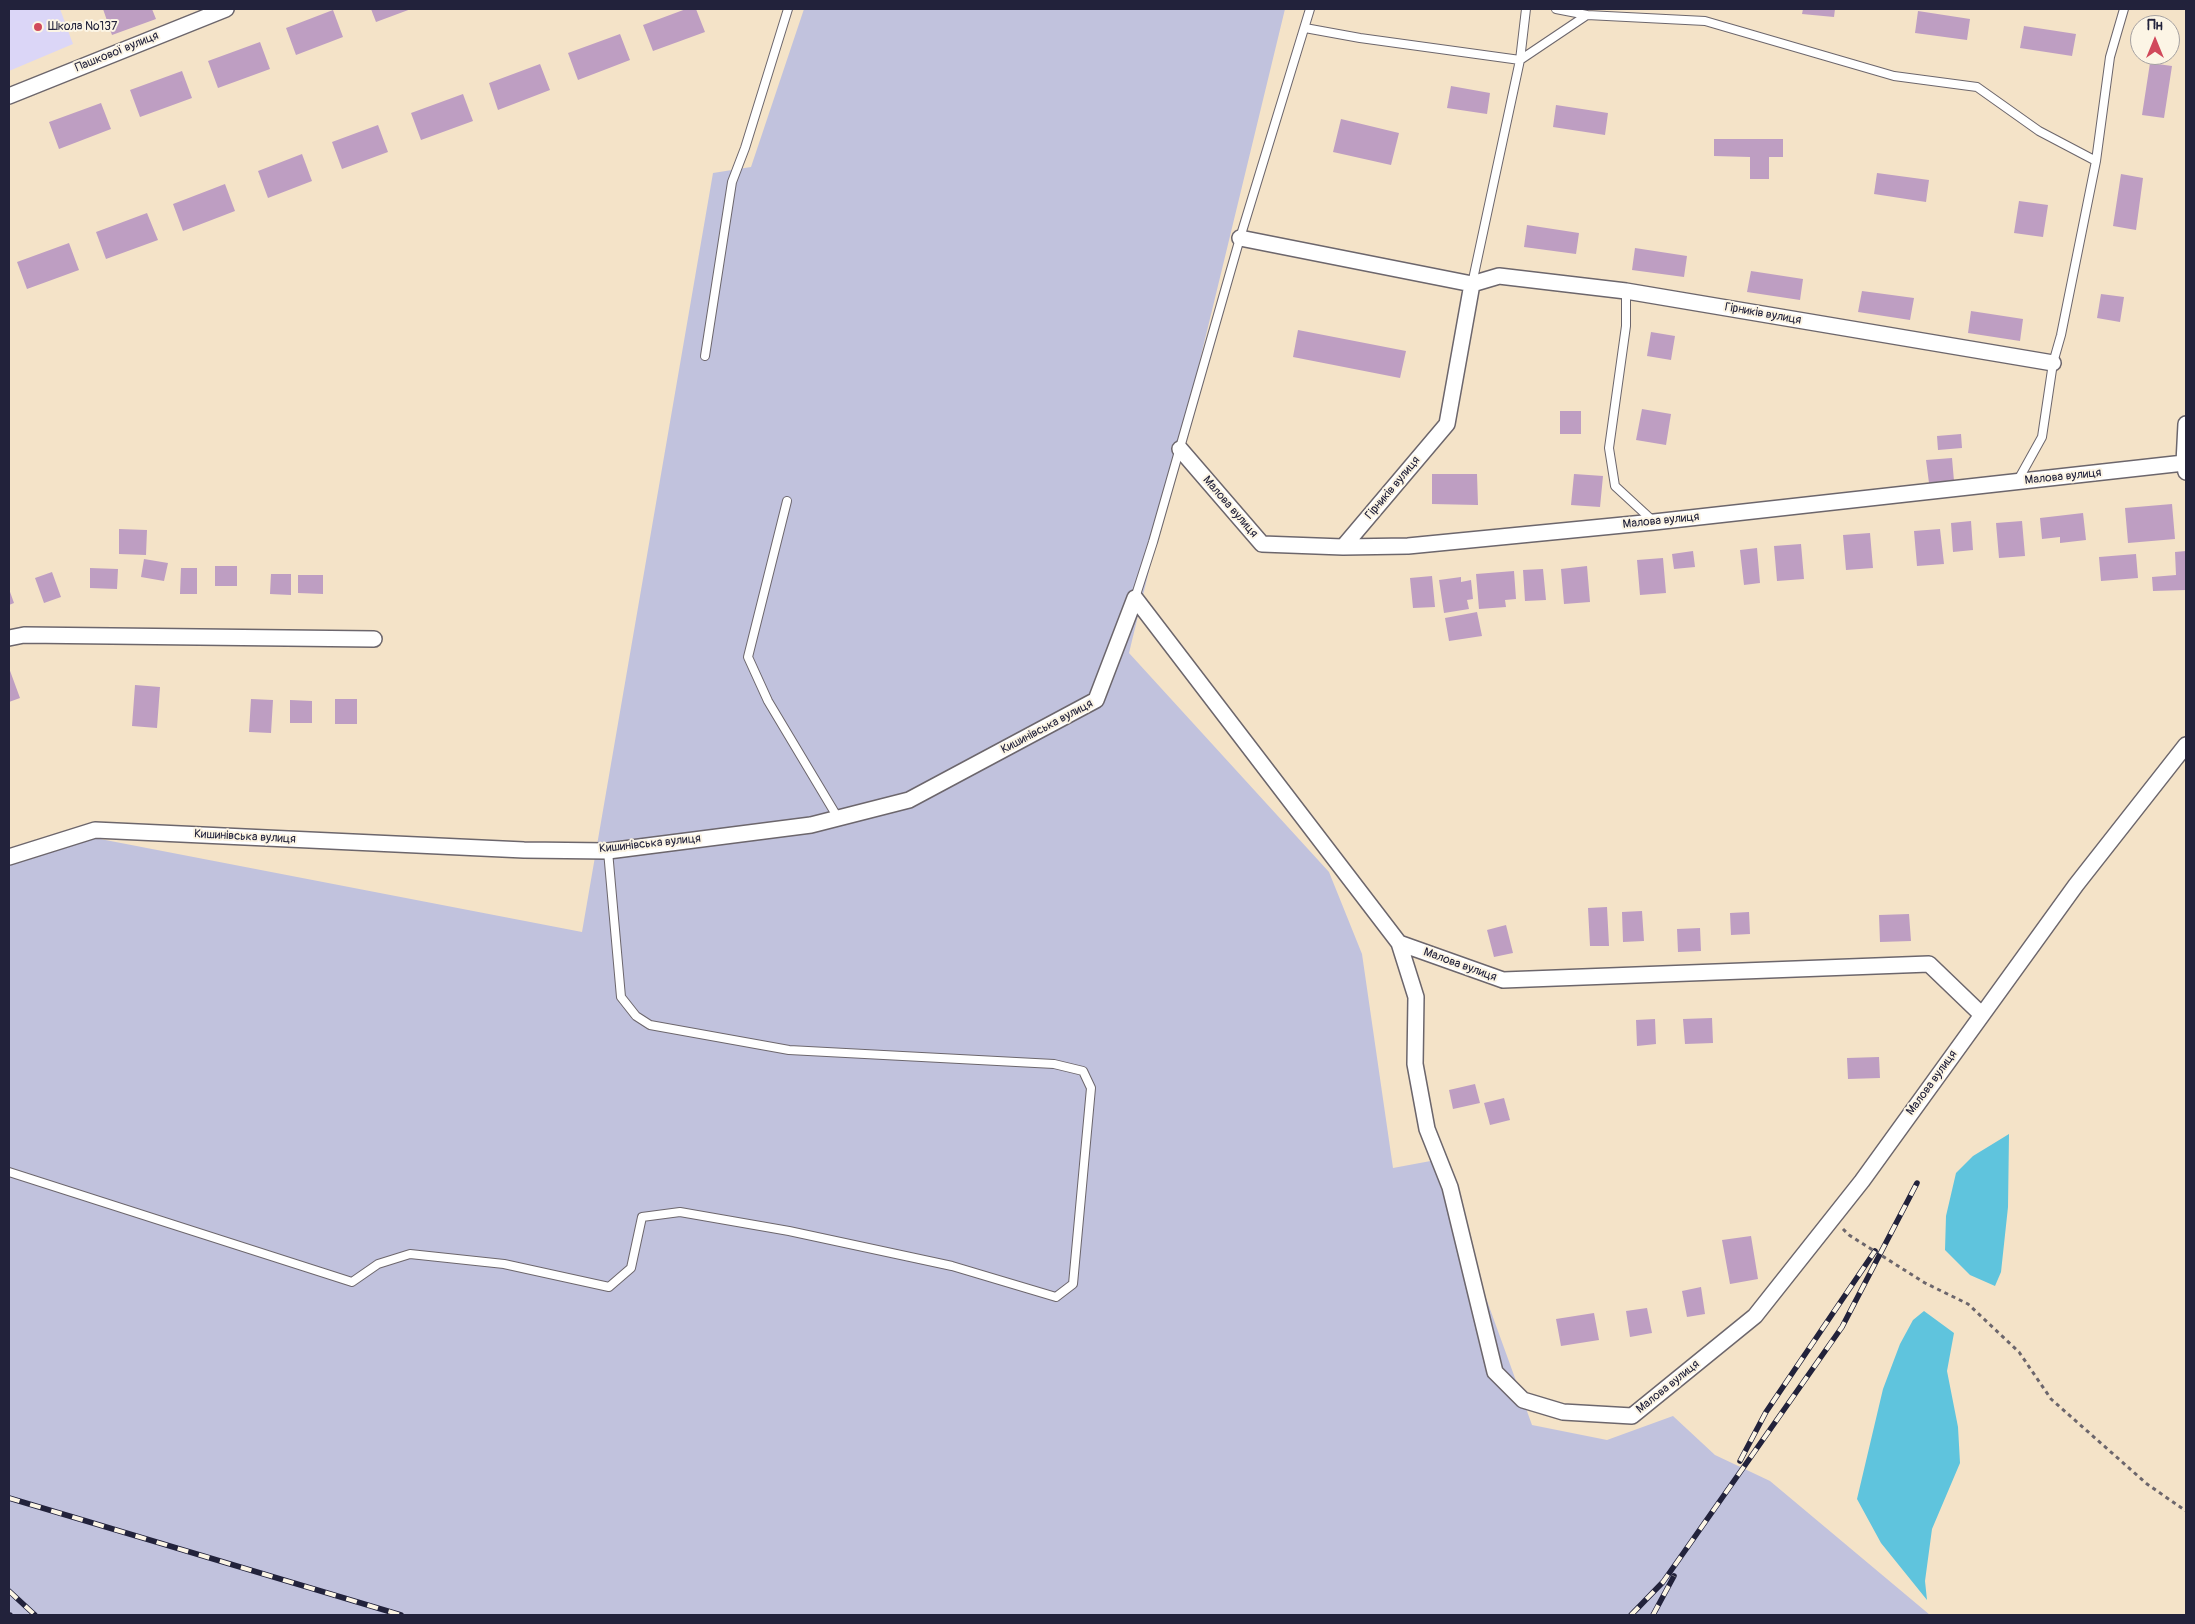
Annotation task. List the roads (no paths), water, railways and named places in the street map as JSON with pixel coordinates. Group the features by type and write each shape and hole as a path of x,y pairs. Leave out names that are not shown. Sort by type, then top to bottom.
{"street":[{"name":"Пашкової вулиця","path":"9,96 226,9"},
{"name":"Гірників вулиця","path":"1240,238 1472,284 1499,276 1626,291 2052,362"},
{"name":"Гірників вулиця","path":"1343,547 1447,424 1472,284"},
{"name":"Малова вулиця","path":"1180,449 1262,544 1343,547 1408,546 1654,522 2017,482 2185,467 2186,424"},
{"name":"Малова вулиця","path":"1135,598 1399,943 1416,997 1415,1064 1427,1129 1450,1187 1495,1372 1523,1400 1563,1412 1632,1416 1755,1316 1862,1181 2076,885 2186,745"},
{"name":"Кишинівська вулиця","path":"9,856 95,830 524,850 608,851 811,825 909,800 1096,700 1135,598"},
{"path":"9,638 24,635 374,640"},
{"name":"Малова вулиця","path":"1399,943 1502,980 1929,964 1981,1014"}],"lane":[{"path":"705,356 732,182 745,148 788,9"},
{"path":"1135,598 1240,238 1310,9"},
{"path":"1472,284 1520,60 1526,9"},
{"path":"1556,9 1587,15 1705,21 1894,76 1977,87 2039,131 2096,162"},
{"path":"2017,482 2042,437 2052,362 2061,335 2096,162 2110,57 2124,9"},
{"path":"1305,28 1360,38 1520,60 1587,15"},
{"path":"1626,291 1626,326 1609,448 1615,486 1654,522"},
{"path":"787,501 748,656 768,701 838,818"},
{"path":"9,1172 352,1282 378,1264 410,1254 504,1264 609,1287 631,1268 642,1217 680,1212 789,1231 952,1266 1056,1296 1073,1284 1091,1088 1083,1071 1054,1064 789,1050 650,1024 636,1016 621,997 608,851"}],"water":[{"path":"2009,1134 2008,1207 2001,1272 1995,1286 1970,1275 1945,1250 1946,1216 1956,1173 1973,1156"},
{"path":"1924,1311 1954,1333 1947,1371 1958,1427 1960,1463 1932,1529 1925,1581 1927,1600 1881,1543 1857,1499 1883,1389 1900,1344 1913,1320"}],"railway":[{"path":"1631,1615 1663,1582 1842,1327 1917,1183"},
{"path":"1740,1461 1766,1412 1875,1251"},
{"path":"9,1498 401,1615"},
{"path":"1653,1615 1674,1576"},
{"path":"9,1591 35,1615"}],"place":[{"name":"Школа №137","path":"38,27"}]}
